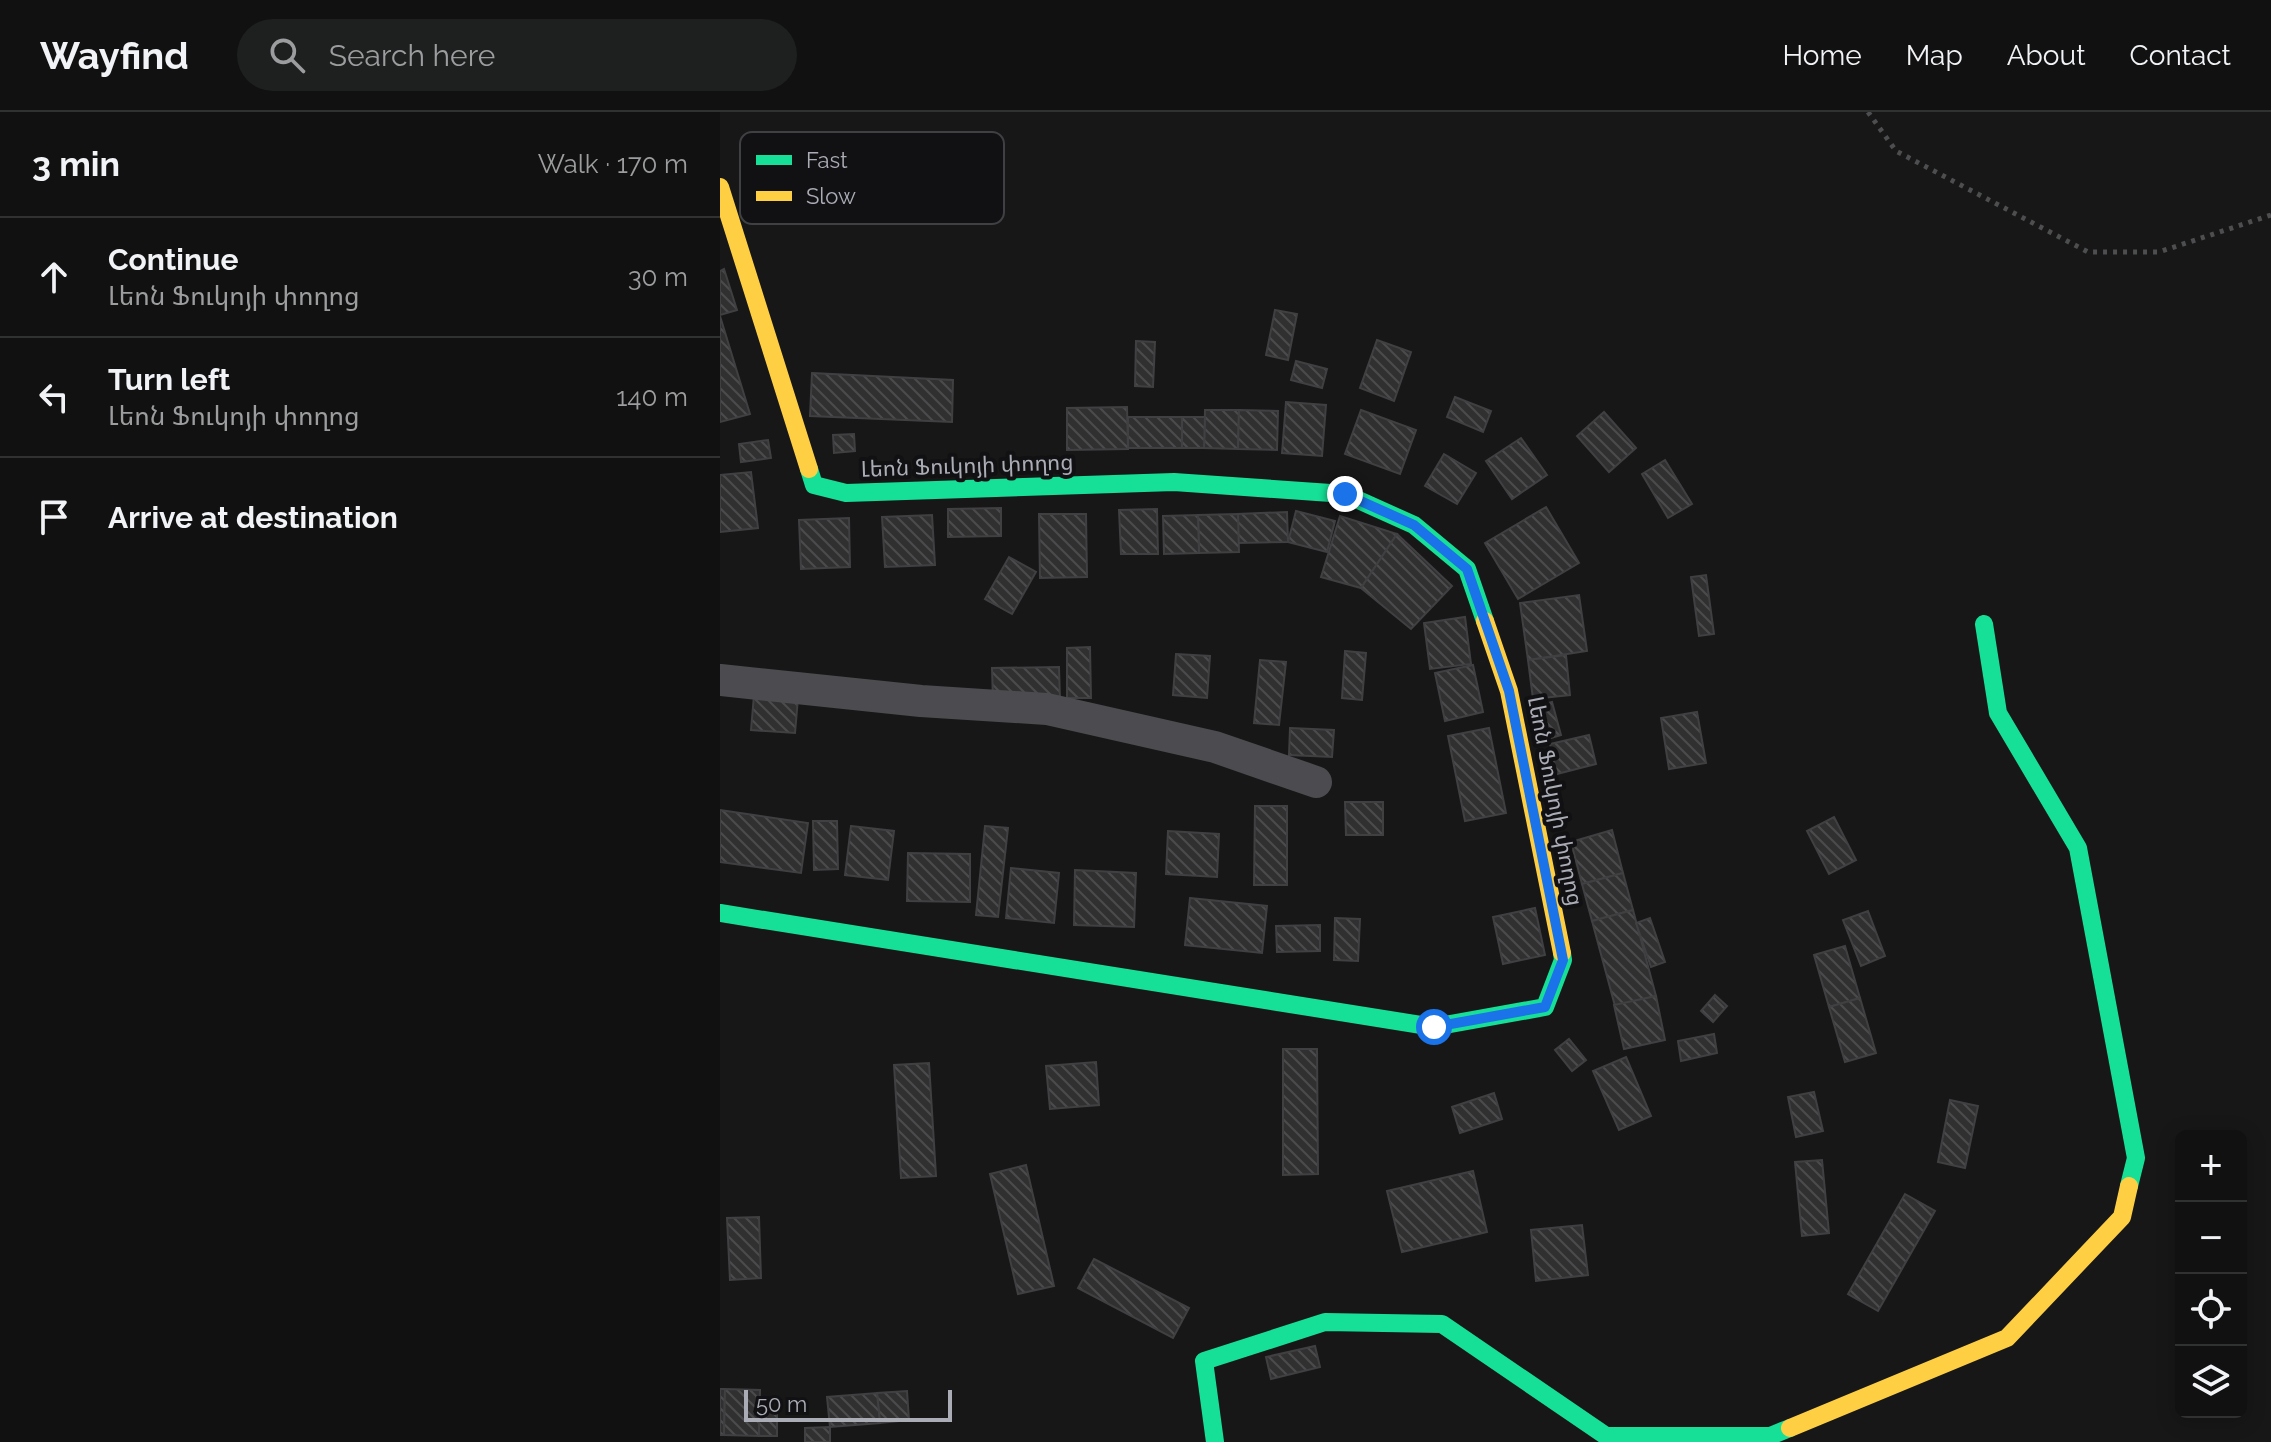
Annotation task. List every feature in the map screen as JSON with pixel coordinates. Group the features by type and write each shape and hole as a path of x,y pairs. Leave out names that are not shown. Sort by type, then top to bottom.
{"street":[{"name":"Լեոն Ֆուկոյի փողոց","path":"720,187 814,485 846,493 1174,482 1345,494 1414,525 1467,569 1509,691 1563,960 1545,1007 1434,1027 720,913"},
{"path":"1215,1442 1204,1361 1325,1322 1442,1324 1606,1436 1770,1436 2007,1338 2122,1217 2136,1158 2078,848 1998,713 1984,624"},
{"path":"720,680 921,701 1047,709 1215,747 1316,782"}],"path":[{"path":"1868,112 1896,151 2088,252 2159,252 2271,215"}],"building":[{"path":"724,269 737,310 720,315 720,271"},
{"path":"1275,310 1297,314 1288,360 1266,355"},
{"path":"720,316 750,414 720,422"},
{"path":"1377,340 1411,352 1394,401 1360,388"},
{"path":"1136,341 1155,342 1153,387 1135,386"},
{"path":"1296,361 1327,369 1322,388 1291,380"},
{"path":"812,373 953,380 952,422 810,416"},
{"path":"1455,397 1491,411 1483,432 1447,417"},
{"path":"1286,402 1326,405 1322,456 1282,453"},
{"path":"1127,407 1128,449 1067,450 1067,408"},
{"path":"1205,410 1239,410 1238,449 1204,448"},
{"path":"1239,410 1278,411 1277,450 1238,449"},
{"path":"1361,410 1416,430 1400,474 1345,454"},
{"path":"1604,412 1636,448 1609,472 1577,436"},
{"path":"1128,417 1182,417 1182,448 1128,448"},
{"path":"1182,417 1205,417 1204,448 1182,448"},
{"path":"854,434 855,451 834,453 833,435"},
{"path":"1521,438 1547,475 1512,499 1486,461"},
{"path":"768,440 771,458 741,462 739,444"},
{"path":"1444,454 1476,473 1457,504 1425,486"},
{"path":"1665,460 1692,504 1668,518 1642,474"},
{"path":"751,472 758,528 720,532 720,475"},
{"path":"1546,507 1579,563 1518,599 1485,543"},
{"path":"1001,508 1001,536 948,537 948,509"},
{"path":"1157,509 1158,554 1121,554 1119,510"},
{"path":"1296,511 1335,521 1327,552 1288,542"},
{"path":"1287,512 1288,542 1238,543 1238,514"},
{"path":"1039,514 1086,514 1087,577 1040,578"},
{"path":"1238,514 1239,552 1199,553 1198,515"},
{"path":"932,515 935,565 885,567 882,517"},
{"path":"1198,515 1199,553 1164,554 1163,516"},
{"path":"1340,516 1397,534 1361,588 1321,577"},
{"path":"849,518 850,567 801,569 799,520"},
{"path":"1397,534 1452,586 1411,629 1361,588"},
{"path":"1009,557 1036,572 1012,614 985,599"},
{"path":"1706,575 1714,634 1699,636 1691,577"},
{"path":"1579,595 1587,651 1528,660 1520,603"},
{"path":"1465,617 1471,664 1430,669 1424,623"},
{"path":"1090,647 1091,698 1067,698 1067,648"},
{"path":"1345,651 1366,653 1362,700 1342,698"},
{"path":"1176,654 1210,656 1207,698 1173,695"},
{"path":"1566,655 1570,695 1533,699 1528,660"},
{"path":"1260,660 1286,662 1279,725 1254,723"},
{"path":"1473,665 1483,712 1445,721 1435,673"},
{"path":"1059,667 1060,700 993,701 992,668"},
{"path":"754,695 798,698 795,733 751,730"},
{"path":"1552,702 1561,735 1541,741 1531,708"},
{"path":"1697,712 1706,763 1669,769 1661,718"},
{"path":"1290,728 1334,730 1332,757 1289,755"},
{"path":"1489,728 1506,813 1465,821 1448,736"},
{"path":"1589,735 1596,764 1557,774 1550,744"},
{"path":"1345,802 1383,802 1383,835 1346,835"},
{"path":"1255,806 1287,806 1287,885 1254,885"},
{"path":"720,810 808,823 801,873 720,862"},
{"path":"1834,817 1856,860 1829,874 1807,831"},
{"path":"813,821 837,821 838,869 814,870"},
{"path":"851,826 894,831 888,880 845,875"},
{"path":"985,826 1008,828 998,917 976,915"},
{"path":"1612,830 1623,873 1582,884 1571,842"},
{"path":"1168,831 1219,834 1217,877 1166,874"},
{"path":"908,853 970,854 970,902 907,901"},
{"path":"1011,868 1059,873 1054,923 1006,918"},
{"path":"1075,870 1136,873 1134,927 1074,925"},
{"path":"1623,873 1633,910 1592,921 1582,884"},
{"path":"1190,898 1267,906 1262,953 1185,945"},
{"path":"1535,908 1545,955 1503,964 1493,917"},
{"path":"1633,910 1656,996 1615,1006 1592,921"},
{"path":"1868,911 1885,956 1861,966 1843,920"},
{"path":"1335,918 1360,919 1358,961 1334,960"},
{"path":"1650,918 1665,962 1651,967 1636,923"},
{"path":"1320,925 1320,951 1277,952 1276,926"},
{"path":"1845,946 1860,998 1829,1007 1814,955"},
{"path":"1715,995 1727,1006 1713,1022 1701,1011"},
{"path":"1656,996 1665,1040 1624,1049 1614,1005"},
{"path":"1860,998 1876,1053 1845,1062 1829,1007"},
{"path":"1714,1034 1717,1053 1681,1061 1678,1041"},
{"path":"1569,1039 1586,1060 1572,1071 1555,1050"},
{"path":"1283,1049 1317,1049 1318,1174 1283,1175"},
{"path":"1626,1057 1651,1116 1619,1130 1593,1071"},
{"path":"1096,1062 1099,1105 1050,1109 1046,1066"},
{"path":"929,1063 936,1176 901,1178 894,1065"},
{"path":"1814,1092 1823,1131 1796,1137 1788,1097"},
{"path":"1494,1093 1502,1119 1460,1133 1452,1107"},
{"path":"1950,1100 1978,1106 1965,1168 1938,1162"},
{"path":"1822,1160 1829,1233 1802,1236 1795,1162"},
{"path":"1026,1165 1054,1286 1018,1294 990,1174"},
{"path":"1473,1171 1487,1232 1402,1252 1387,1191"},
{"path":"1905,1194 1935,1211 1878,1311 1848,1294"},
{"path":"759,1217 761,1278 730,1280 727,1218"},
{"path":"1582,1225 1588,1275 1536,1281 1531,1230"},
{"path":"1094,1259 1189,1308 1173,1338 1078,1288"},
{"path":"1315,1346 1320,1367 1271,1379 1266,1357"},
{"path":"720,1389 725,1389 724,1435 720,1435"},
{"path":"725,1389 760,1390 759,1436 724,1435"},
{"path":"907,1391 909,1420 880,1423 877,1393"},
{"path":"877,1393 880,1423 830,1427 827,1397"},
{"path":"759,1412 777,1412 777,1436 759,1436"},
{"path":"830,1427 830,1442 805,1442 805,1428"}],"traffic: fast":[{"path":"809,469 814,485 846,493 1174,482 1345,494 1414,525 1467,569 1485,621"},
{"path":"1984,624 1998,713 2078,848 2136,1158 2129,1186"},
{"path":"720,913 1434,1027 1545,1007 1563,960 1562,953"},
{"path":"1215,1442 1204,1361 1325,1322 1442,1324 1606,1436 1770,1436 1790,1428"}],"traffic: slow":[{"path":"720,187 809,469"},
{"path":"1485,621 1509,691 1562,953"},
{"path":"1790,1428 2007,1338 2122,1217 2129,1186"}],"route":[{"path":"1345,494 1414,525 1467,569 1509,691 1563,960 1545,1007 1434,1027"}]}
